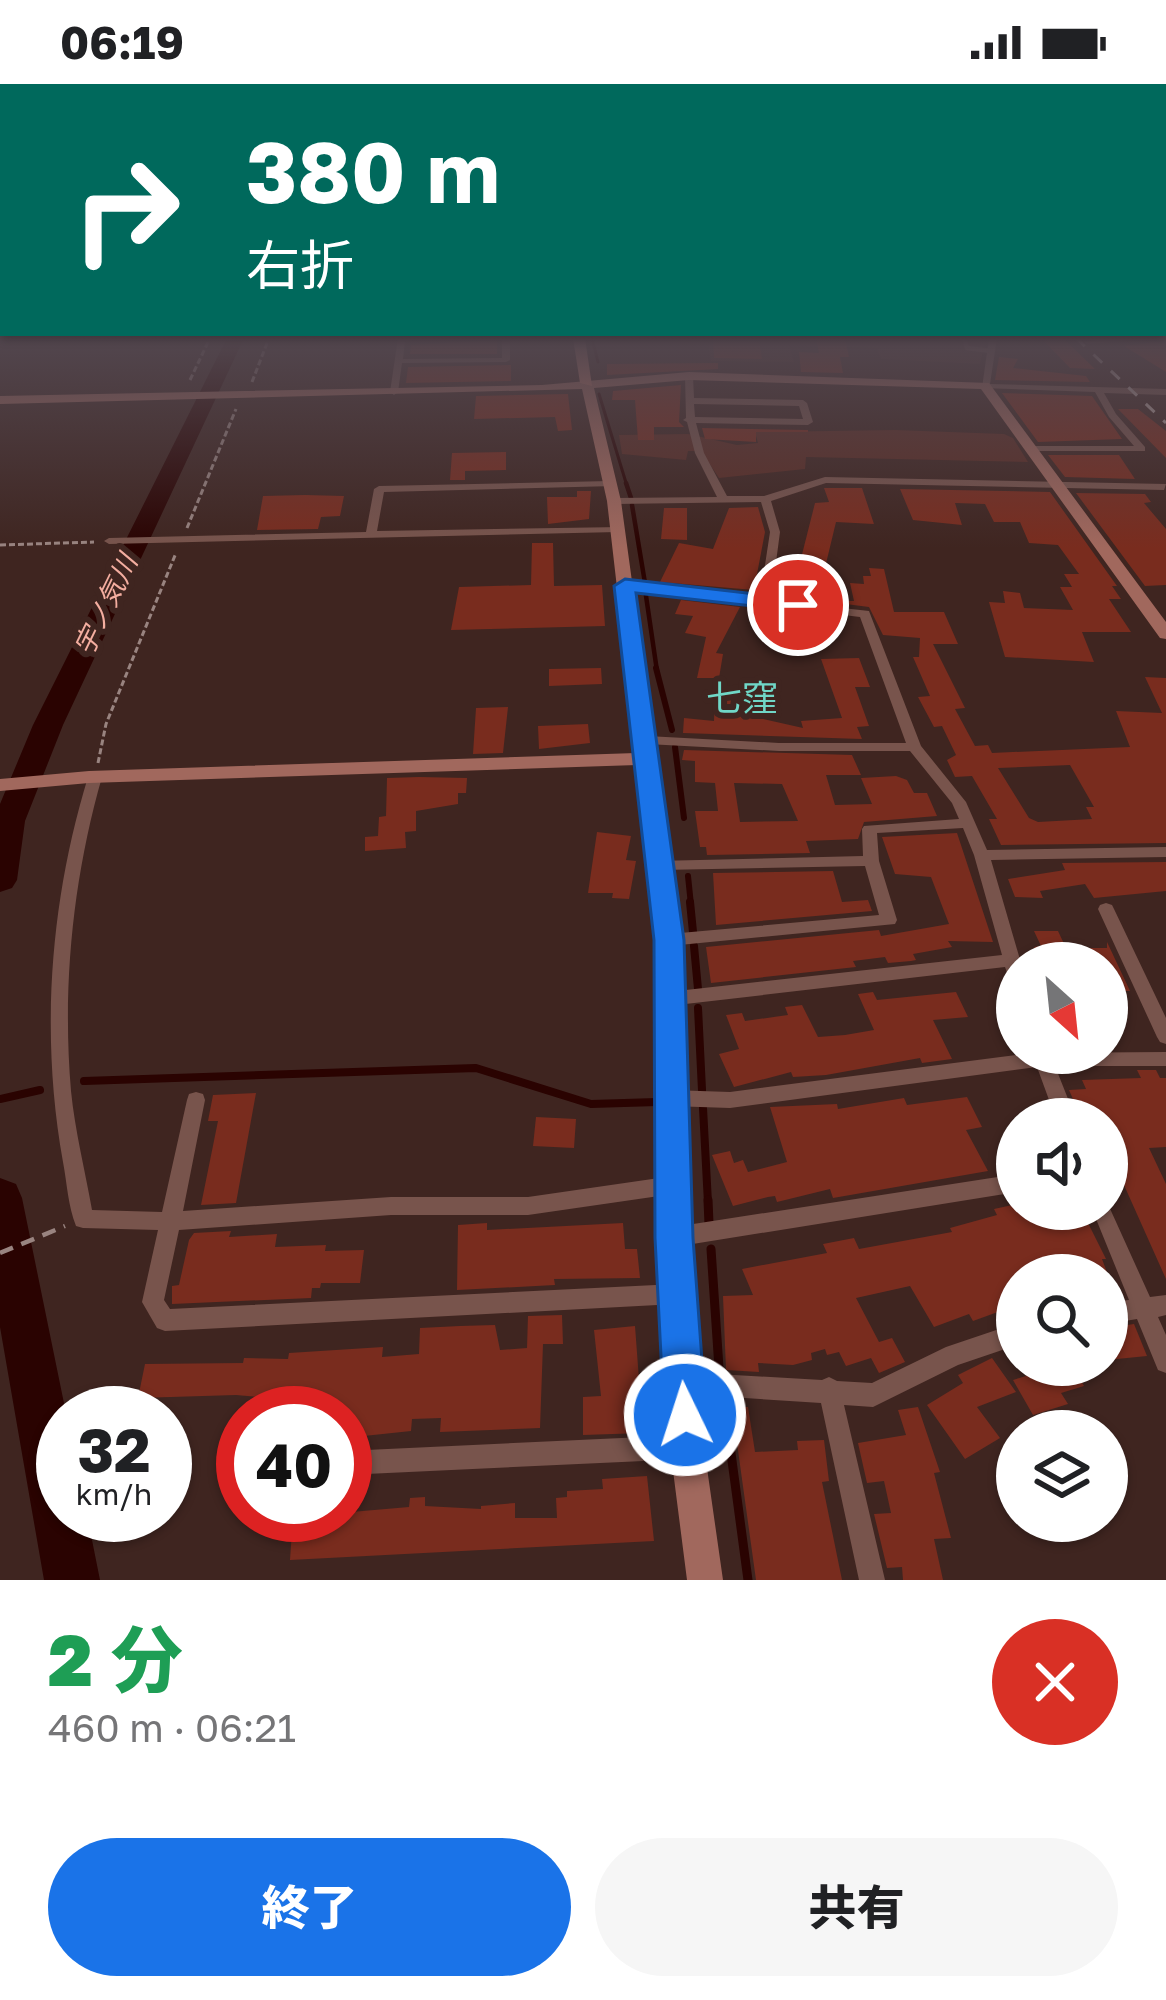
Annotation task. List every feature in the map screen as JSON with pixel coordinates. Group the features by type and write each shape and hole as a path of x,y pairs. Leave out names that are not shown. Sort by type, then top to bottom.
{"street":[{"path":"593,408 618,529 669,940 676,1294 687,1447 705,1580"},
{"path":"688,408 696,453 723,498"},
{"path":"688,420 808,422 804,408"},
{"path":"1001,408 1166,634"},
{"path":"1031,449 1142,449 1108,408"},
{"path":"370,534 380,489 765,499 825,480 1164,487"},
{"path":"764,601 776,532 765,499"},
{"path":"109,541 618,529"},
{"path":"625,586 865,614 914,747 959,802 982,855 1006,942"},
{"path":"0,785 647,749 914,747"},
{"path":"92,777 78,827 63,1004 62,1090 83,1219 170,1221 391,1207 528,1206 673,1185"},
{"path":"669,940 890,920 871,861 868,829 968,824"},
{"path":"982,855 1166,853"},
{"path":"661,866 871,861"},
{"path":"1106,909 1166,1036"},
{"path":"668,999 996,971"},
{"path":"1128,1058 1166,1059"},
{"path":"670,1098 730,1100 996,1062"},
{"path":"196,1100 153,1302 165,1320 676,1294"},
{"path":"674,1238 996,1186"},
{"path":"1113,1230 1154,1305 1166,1362"},
{"path":"683,1383 873,1395 954,1355 996,1341"},
{"path":"829,1390 872,1580"},
{"path":"372,1462 687,1447"}],"path":[{"path":"92,777 106,724 235,408"},
{"path":"0,544 109,541"},
{"path":"0,1253 83,1219"}],"shaded area":[{"path":"755,432 1004,434 1013,438 1028,462 806,457 805,469 719,478 701,451 688,451 686,460 622,454 619,435 688,434 737,445 758,443"}],"building":[{"path":"475,408 570,408 572,430 558,431 555,417 474,419"},
{"path":"636,408 680,408 679,422 684,427 654,427 654,440 638,440"},
{"path":"1013,408 1100,408 1122,439 1038,442"},
{"path":"1118,409 1138,409 1166,431 1166,458"},
{"path":"702,428 808,432 756,432 756,442 705,439"},
{"path":"506,452 506,470 465,471 465,480 450,480 452,453"},
{"path":"1048,455 1119,455 1135,479 1065,477"},
{"path":"824,488 862,488 874,524 836,522 817,601 791,598 815,503 829,502"},
{"path":"900,489 1050,492 1117,586 1112,586 1121,599 1109,599 1131,632 1082,632 1094,662 1005,657 989,602 1005,603 1003,591 1020,593 1024,608 1073,610 1060,587 1072,587 1064,574 1079,574 1058,545 1029,543 1020,522 994,522 985,504 955,503 962,525 913,520"},
{"path":"577,491 591,491 589,519 548,524 547,497 577,497"},
{"path":"1076,493 1145,494 1151,502 1144,503 1166,529 1166,585 1145,586"},
{"path":"263,496 344,496 340,516 321,517 318,529 257,530"},
{"path":"758,507 765,532 754,590 660,582 679,543 713,549 729,508"},
{"path":"664,508 687,508 687,540 661,539"},
{"path":"532,543 553,543 554,586 602,585 605,626 451,630 459,587 531,585"},
{"path":"869,568 884,569 894,612 944,612 958,644 933,644 965,708 955,709 975,746 988,745 992,753 1130,747 1116,711 1162,713 1145,677 1166,678 1166,843 1001,845 989,819 997,819 972,776 955,777 947,760 956,755 942,726 934,727 918,697 930,696 913,657 919,657 920,638 883,635 869,607 822,601 854,601 850,583 864,584 863,576 871,576","holes":["1070,765 1094,807 1086,807 1092,819 1038,822 1029,818 998,768"]},
{"path":"681,600 740,607 716,653 723,654 719,678 697,678 706,637 685,633 693,616 675,614"},
{"path":"859,658 870,687 855,687 869,726 857,727 862,739 683,733 684,718 714,721 715,693 745,694 745,715 803,728 801,721 842,718 821,659"},
{"path":"601,668 602,684 549,686 549,669"},
{"path":"508,707 503,753 473,754 476,708"},
{"path":"588,724 590,743 539,749 538,726"},
{"path":"684,750 852,755 861,775 826,775 835,805 872,804 861,778 896,776 907,780 914,793 927,793 937,816 864,822 858,839 806,841 810,853 707,855 706,847 700,847 695,811 718,811 715,783 695,782 695,761 682,760","holes":["734,783 782,784 798,821 740,822"]},
{"path":"387,778 467,778 466,793 458,793 458,804 416,811 416,831 405,832 406,848 365,851 365,837 378,836 379,817 386,816"},
{"path":"597,832 631,836 626,860 636,861 629,899 612,898 613,893 588,893"},
{"path":"957,833 993,942 948,941 952,947 913,954 916,960 911,961 888,963 885,957 853,961 856,967 711,983 706,947 879,930 881,936 949,924 931,877 895,874 882,837"},
{"path":"1166,862 1166,891 1094,898 1085,884 1040,891 1043,898 1015,897 1008,879 1065,870 1062,863"},
{"path":"833,871 842,902 868,900 872,911 716,925 713,873"},
{"path":"1034,931 1058,931 1063,942 1039,942"},
{"path":"873,992 877,1000 956,992 968,1017 933,1020 952,1059 922,1063 920,1058 826,1075 793,1077 791,1072 734,1087 719,1054 739,1049 726,1015 742,1013 745,1021 788,1015 785,1007 802,1005 818,1037 845,1035 874,1030 858,994"},
{"path":"1137,1070 1156,1070 1160,1078 1166,1078 1166,1147 1149,1148 1166,1184 1166,1279 1128,1194 1128,1098 1072,1098 1069,1090 1086,1089 1082,1080 1141,1078"},
{"path":"256,1093 236,1203 201,1205 218,1121 208,1121 213,1095"},
{"path":"967,1097 982,1127 966,1130 988,1171 833,1198 830,1189 777,1202 775,1196 733,1206 712,1155 730,1151 734,1163 743,1160 748,1172 787,1162 770,1107 837,1104 838,1109 904,1098 907,1105"},
{"path":"536,1117 576,1119 574,1148 533,1146"},
{"path":"996,1215 996,1230 1092,1230 1104,1254 996,1254 996,1313 973,1321 969,1314 934,1327 910,1286 856,1298 879,1342 892,1338 905,1362 879,1373 871,1358 846,1366 839,1352 827,1355 825,1349 811,1353 812,1360 793,1365 758,1363 759,1372 726,1370 723,1296 753,1295 742,1269 827,1253 823,1244 854,1238 859,1249 952,1232 950,1228"},
{"path":"487,1223 487,1230 623,1223 625,1249 637,1249 640,1278 554,1279 555,1285 457,1290 458,1225"},
{"path":"231,1231 229,1237 277,1234 275,1247 326,1245 325,1251 364,1250 360,1283 321,1283 320,1288 312,1288 311,1298 172,1304 172,1286 179,1285 194,1233"},
{"path":"562,1315 563,1344 543,1344 540,1428 440,1432 441,1418 412,1419 411,1431 372,1435 372,1386 216,1386 216,1396 192,1396 192,1386 140,1386 145,1364 243,1363 244,1358 288,1359 289,1353 383,1347 382,1357 419,1354 420,1328 495,1325 500,1350 527,1348 528,1316"},
{"path":"1134,1324 1147,1356 1128,1358 1128,1325"},
{"path":"635,1326 643,1433 583,1435 583,1397 601,1396 594,1330"},
{"path":"992,1358 996,1386 1012,1386 1016,1392 977,1407 996,1433 996,1440 965,1459 927,1405 963,1383 958,1375"},
{"path":"1016,1386 1084,1386 1061,1393 1068,1404 1030,1410"},
{"path":"732,1407 748,1407 755,1452 798,1450 797,1441 824,1440 829,1481 822,1482 842,1580 756,1580"},
{"path":"918,1407 940,1472 934,1473 951,1538 934,1539 943,1580 903,1580 902,1567 887,1568 874,1514 891,1513 884,1481 867,1483 858,1443 906,1435 898,1410"},
{"path":"647,1476 654,1541 290,1560 291,1542 372,1542 372,1510 409,1507 410,1498 425,1497 425,1506 481,1509 515,1503 515,1518 557,1518 556,1498 567,1497 567,1491 603,1489 602,1479"}],"waterway":[{"name":"宇ノ気川","path":"0,880 9,821 48,725 202,408"},
{"path":"603,408 627,486"},
{"path":"627,486 631,498"},
{"path":"632,505 645,583"},
{"path":"645,589 657,671"},
{"path":"656,668 672,730"},
{"path":"675,747 684,818"},
{"path":"688,876 691,905"},
{"path":"690,902 693,932"},
{"path":"694,946 698,989"},
{"path":"698,1008 702,1090"},
{"path":"84,1081 476,1068 591,1104 657,1102"},
{"path":"0,1099 40,1090"},
{"path":"703,1108 708,1203"},
{"name":"宇ノ気川","path":"0,1198 72,1580"},
{"path":"708,1200 709,1224"},
{"path":"711,1249 719,1368"},
{"path":"724,1401 748,1580"}],"railway":[{"path":"1150,408 1166,423"}],"district":[{"name":"七窪","path":"742,698"}],"route":[{"path":"685,1415 674,1238 669,940 625,586 798,605"}]}
